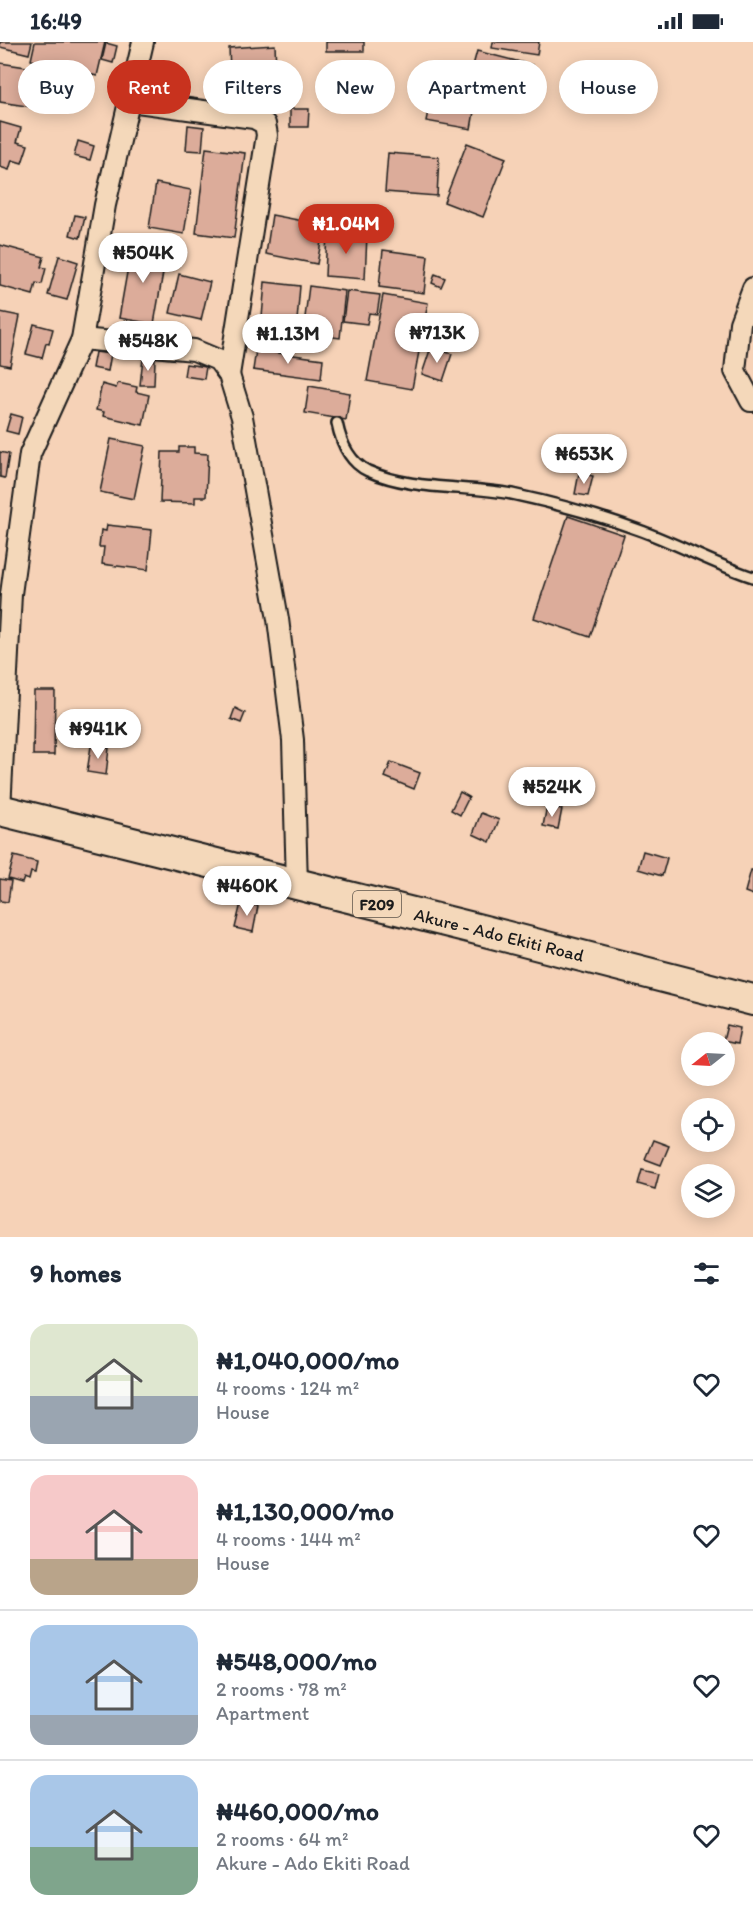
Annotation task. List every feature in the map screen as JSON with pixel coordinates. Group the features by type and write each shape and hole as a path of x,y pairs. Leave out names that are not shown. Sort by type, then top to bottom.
{"main road":[{"name":"Akure - Ado Ekiti Road","path":"0,810 753,1000"}],"street":[{"path":"139,60 143,42"},
{"path":"191,110 254,118 265,124 267,135 229,375"},
{"path":"0,810 11,594 30,454 82,339 105,205 127,114"},
{"path":"753,288 740,323 735,371 753,401"},
{"path":"82,339 194,351 218,360 229,375 242,417 278,619 293,740 297,885"}],"lane":[{"path":"336,423 341,444 351,457 366,470 409,484 511,494 580,512 639,530 753,577"}],"building":[{"path":"0,42 32,42 29,54 0,47"},
{"path":"35,42 105,42 97,76 95,76 95,60 31,60"},
{"path":"326,42 364,42 364,51 326,51"},
{"path":"493,42 539,42 537,55 492,48"},
{"path":"106,43 117,46 114,60 102,60"},
{"path":"275,45 276,60 230,60 229,48"},
{"path":"477,51 512,60 475,60"},
{"path":"0,63 18,66 18,105 0,102"},
{"path":"303,109 309,109 308,127 290,127 290,114 303,114"},
{"path":"427,114 474,114 471,129 426,121"},
{"path":"0,122 21,128 17,142 28,145 22,163 12,160 9,170 0,167"},
{"path":"188,125 204,127 202,151 186,150"},
{"path":"78,141 94,146 90,160 74,156"},
{"path":"467,143 506,158 483,217 444,202"},
{"path":"206,148 245,153 234,238 196,233"},
{"path":"388,153 439,157 437,196 385,192"},
{"path":"156,183 191,190 184,234 149,228"},
{"path":"75,215 85,217 80,238 70,235"},
{"path":"272,215 324,225 317,264 266,254"},
{"path":"338,230 367,235 365,279 325,276 327,232 337,233"},
{"path":"132,244 167,250 154,324 119,318"},
{"path":"0,245 44,257 41,267 46,268 42,284 36,283 33,295 0,286"},
{"path":"383,250 428,256 424,293 379,287"},
{"path":"59,256 78,262 67,300 48,295"},
{"path":"179,274 210,282 201,320 170,313"},
{"path":"435,274 445,278 441,287 432,283"},
{"path":"265,282 300,286 296,332 261,329"},
{"path":"309,286 345,291 340,338 303,333"},
{"path":"347,291 380,295 377,314 369,313 367,324 343,321"},
{"path":"383,295 428,303 412,389 367,381"},
{"path":"0,312 20,316 10,366 0,364"},
{"path":"34,324 53,329 42,358 26,354"},
{"path":"431,347 452,354 443,381 422,374"},
{"path":"256,350 323,359 321,379 253,370"},
{"path":"95,352 111,354 108,371 92,368"},
{"path":"143,358 155,359 154,385 140,385"},
{"path":"186,364 206,367 204,379 184,376"},
{"path":"118,383 137,387 136,392 149,395 143,425 103,416 104,412 96,410 102,384 116,388"},
{"path":"309,386 350,393 346,420 305,413"},
{"path":"11,414 22,417 18,434 6,431"},
{"path":"111,439 145,446 134,499 100,492"},
{"path":"179,447 194,447 194,453 208,454 206,497 195,497 195,503 160,502 162,452 179,452"},
{"path":"0,452 9,454 5,478 0,477"},
{"path":"579,473 593,476 588,496 575,494"},
{"path":"568,516 624,535 590,637 534,618"},
{"path":"107,525 152,530 148,570 102,564 104,547 99,547 101,530 106,531"},
{"path":"34,691 55,691 54,755 33,755"},
{"path":"235,708 245,713 241,723 231,719"},
{"path":"91,746 109,748 106,775 87,772"},
{"path":"391,762 420,773 414,789 385,777"},
{"path":"460,792 469,797 460,815 451,810"},
{"path":"547,806 562,809 558,829 543,826"},
{"path":"481,813 499,820 490,842 473,834"},
{"path":"643,851 667,858 662,876 638,869"},
{"path":"14,856 37,862 35,873 31,872 29,880 24,878 22,883 8,879"},
{"path":"751,870 753,870 753,895 745,892"},
{"path":"0,879 11,881 8,902 0,901"},
{"path":"241,903 258,906 253,932 235,928"},
{"path":"727,1025 740,1028 737,1044 735,1044 735,1032 725,1032"},
{"path":"653,1140 669,1146 661,1165 645,1159"},
{"path":"642,1170 659,1174 655,1189 638,1184"}]}
